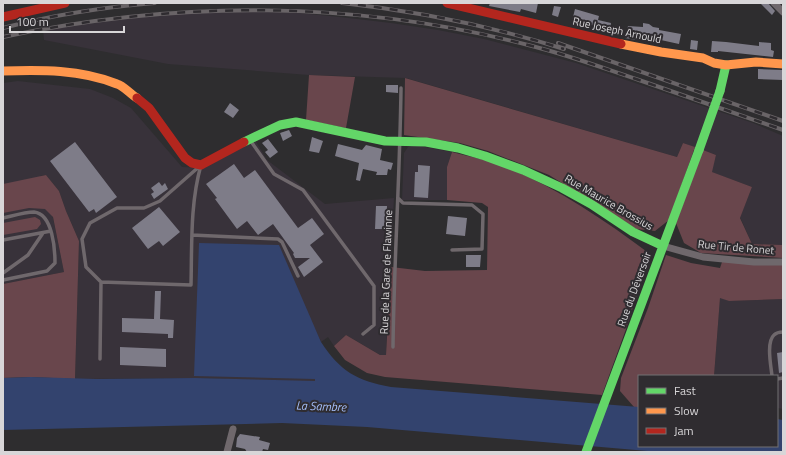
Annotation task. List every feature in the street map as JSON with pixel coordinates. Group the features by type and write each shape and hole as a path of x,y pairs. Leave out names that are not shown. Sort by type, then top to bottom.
{"street":[{"path":"3,17 65,3"},
{"name":"Rue Joseph Arnould","path":"448,3 601,40 661,52 703,58 726,66 756,62 783,64"},
{"path":"774,3 783,12"},
{"name":"Rue du Déversoir","path":"586,452 699,150 720,91 726,66"},
{"path":"3,71 48,70 72,72 118,84 149,108 185,158 192,163 201,165"},
{"name":"Rue Maurice Brossius","path":"201,165 249,139 280,125 296,122 385,141 426,142 458,148 523,170 568,191 591,204 632,232 663,246"},
{"name":"Rue Tir de Ronet","path":"663,246 703,257 754,262 783,262"},
{"path":"228,452 233,429"}],"lane":[{"name":"Rue de la Gare de Flawinne","path":"393,347 401,88"},
{"path":"249,139 274,174 303,190 374,286 374,325 363,334"},
{"path":"100,359 101,282 191,285 192,218 196,181 201,165"},
{"name":"Rue Maurice Brossius","path":"101,282 86,267 82,239 90,223 117,208 144,208 160,201 201,165"},
{"name":"Rue de la Gare de Flawinne","path":"398,198 403,202 472,205 483,214 482,249 452,250"},
{"path":"3,218 34,212 39,214 48,221 55,254 55,263 47,271 3,280"},
{"path":"3,240 51,231"},
{"path":"3,273 28,254 43,233"},
{"path":"192,235 278,239 282,242 298,276"},
{"path":"772,375 769,356 772,339 775,334 783,332"}],"shaded area":[{"path":"289,12 340,17 438,30 484,39 576,63 753,123 783,136 783,245 752,244 740,217 752,187 711,172 716,155 683,143 677,157 406,78 309,75 168,64 44,40 43,30 124,18 178,13"},
{"path":"309,75 355,77 346,128 306,120"},
{"path":"405,78 677,157 683,143 695,147 669,220 655,231 636,229 549,175 488,151 460,143 404,135"},
{"path":"18,81 90,89 113,98 131,108 182,167 205,168 255,140 267,160 325,204 394,198 386,355 380,355 346,335 334,346 328,337 321,342 315,329 315,382 195,378 75,379 79,241 59,191 46,175 40,176 51,208 64,272 3,284 3,83"},
{"path":"414,145 452,152 447,167 447,200 402,200 404,153 408,147"},
{"path":"703,150 716,155 712,172 752,187 740,218 752,244 783,245 783,258 701,253 684,243 676,223"},
{"path":"452,152 500,165 544,185 598,217 650,254 626,329 602,395 385,377 367,373 345,360 334,346 346,335 380,355 386,355 391,267 425,271 487,270 488,207 482,203 447,200 447,167"},
{"path":"46,175 59,191 79,241 75,379 31,377 3,378 3,284 64,272 53,217 45,209 29,208 3,213 3,184"},
{"path":"35,217 40,220 41,224 37,229 3,235 3,223"},
{"path":"666,255 691,263 720,268 723,259 783,262 783,299 729,301 720,298 714,375 638,375 638,407 634,407 620,391 621,378 648,308"},
{"path":"720,297 729,301 783,299 783,409 778,408 778,375 714,375"}],"water":[{"name":"La Sambre","path":"199,243 279,245 321,342 335,360 350,373 368,382 391,387 638,407 638,447 778,447 778,419 783,420 783,452 659,452 367,427 282,423 3,430 3,378 195,378 315,381 315,379 194,376"}],"building":[{"path":"490,3 538,3 536,13 521,9 520,12 489,6"},
{"path":"760,3 768,3 775,11 772,15"},
{"path":"554,6 561,7 558,17 552,15"},
{"path":"575,9 599,16 598,20 611,23 610,29 572,21"},
{"path":"643,23 659,28 659,30 681,34 679,44 638,35 636,40 625,38 628,26 643,27"},
{"path":"691,40 698,41 697,50 690,49"},
{"path":"712,41 759,46 759,42 771,43 771,50 774,51 773,57 718,51 711,52"},
{"path":"758,69 783,70 783,80 758,79"},
{"path":"386,85 398,85 398,93 386,92"},
{"path":"230,103 239,110 233,118 224,112"},
{"path":"289,130 292,136 283,141 280,133"},
{"path":"312,137 323,141 319,153 309,151"},
{"path":"268,139 278,152 270,158 265,152 268,150 262,143"},
{"path":"75,142 117,197 96,213 94,209 89,212 50,161"},
{"path":"338,144 362,150 366,145 382,149 380,160 393,163 391,170 388,169 387,175 376,175 377,172 363,169 360,181 356,180 359,163 335,156"},
{"path":"234,164 244,178 255,170 298,228 312,218 324,234 310,245 323,262 304,277 298,267 310,258 295,258 294,253 273,224 258,235 247,221 237,229 215,199 217,198 206,184"},
{"path":"418,165 430,166 428,198 414,197 415,172 418,172"},
{"path":"159,182 162,186 165,183 168,189 154,199 151,194 154,192 151,188"},
{"path":"376,206 387,206 386,229 375,229"},
{"path":"159,207 180,232 163,246 159,241 148,249 132,228"},
{"path":"448,216 467,218 465,236 446,234"},
{"path":"466,255 481,255 480,267 466,267"},
{"path":"155,291 161,291 160,319 174,320 173,338 168,338 168,334 122,332 122,318 154,319"},
{"path":"120,347 166,349 166,367 120,365"},
{"path":"783,352 783,372 779,373 777,353"},
{"path":"240,434 260,437 259,440 270,443 268,450 263,449 262,452 247,452 245,449 236,447 237,438"}],"railway":[{"path":"3,28 79,12 155,3"},
{"path":"342,3 398,10 454,20 509,33 564,49"},
{"path":"3,37 69,25 135,16 201,11 268,10 334,13 401,20 466,31 532,46 599,66 783,130"},
{"path":"558,43 783,121"}],"traffic: fast":[{"path":"720,91 726,65"},
{"path":"699,150 720,91"},
{"path":"244,142 280,125 296,122 385,141 426,142 458,148 523,170 562,188 591,204 633,232 663,246"},
{"path":"586,452 699,150"}],"traffic: slow":[{"path":"621,44 703,58 714,63 726,65 756,62 783,64"},
{"path":"3,71 32,70 75,73 103,79 120,85 137,98"}],"traffic: jam":[{"path":"3,17 65,3"},
{"path":"447,3 621,44"},
{"path":"137,98 149,108 185,158 192,163 201,165 244,142"}]}
